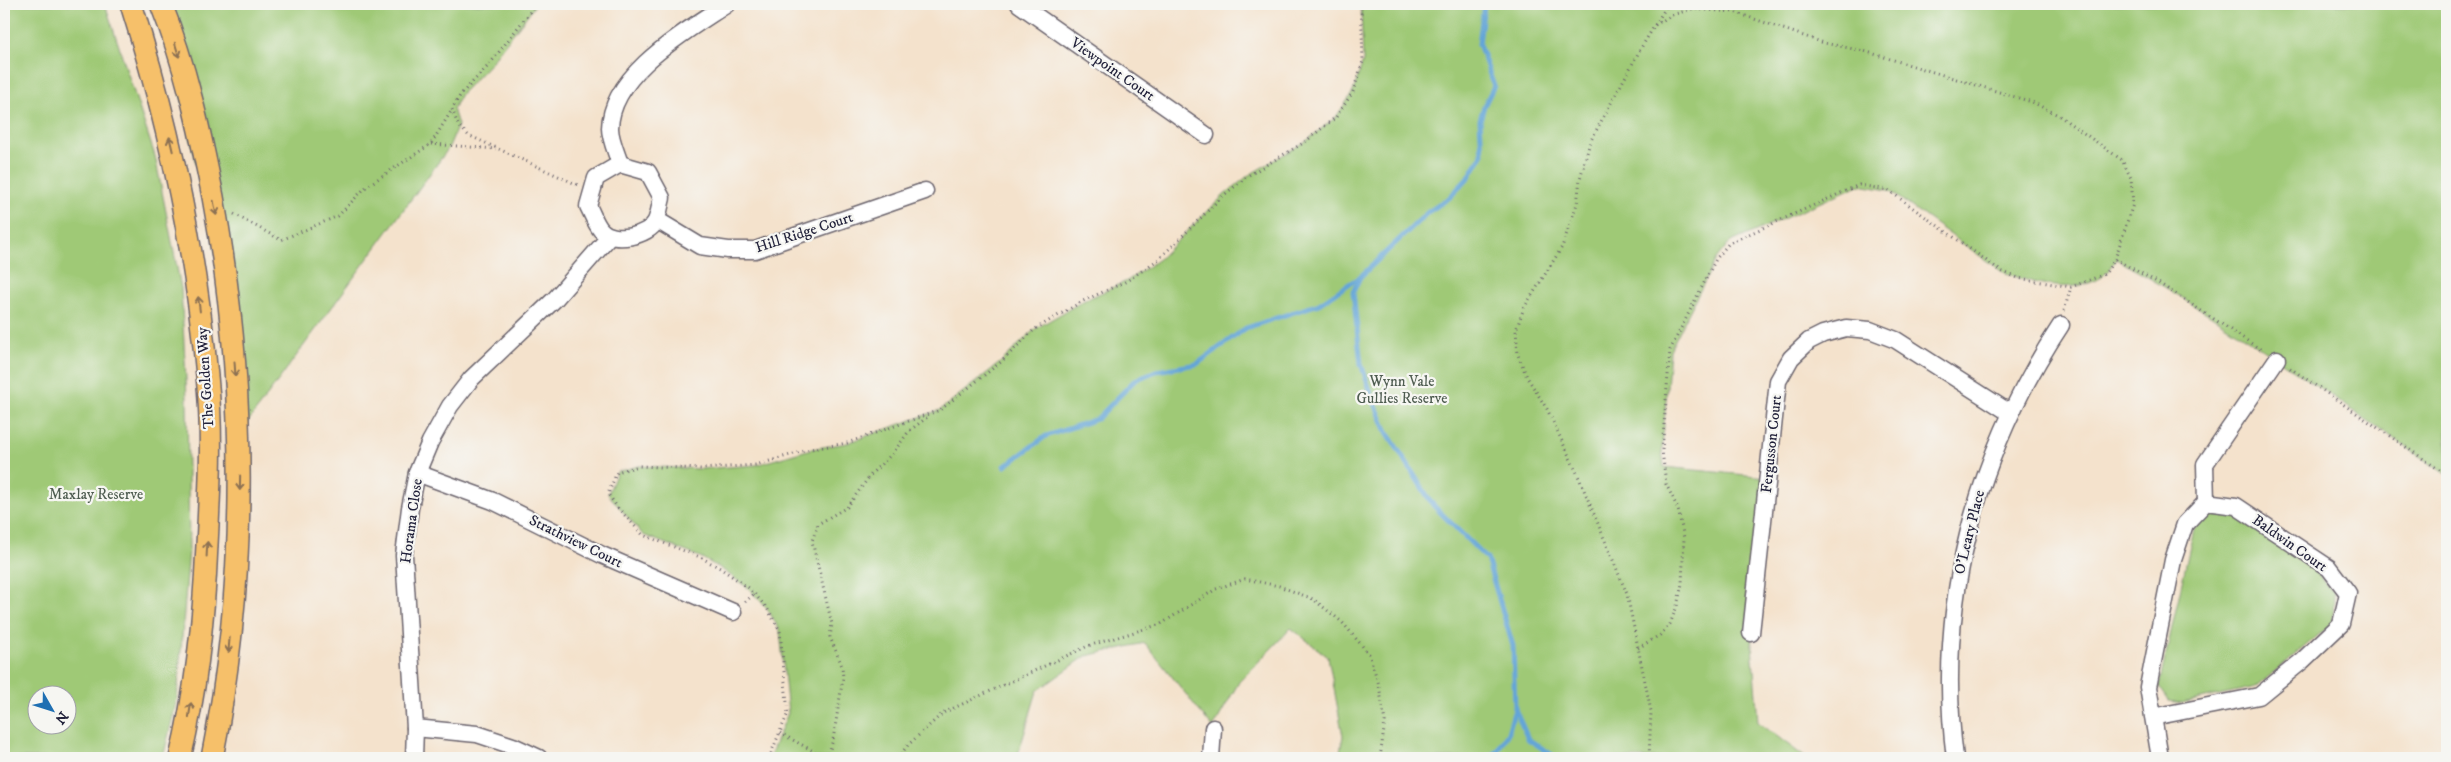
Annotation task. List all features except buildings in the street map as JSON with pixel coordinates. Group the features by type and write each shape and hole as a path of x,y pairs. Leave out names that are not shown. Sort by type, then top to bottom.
{"main road":[{"name":"The Golden Way","path":"131,4 160,102 181,190 196,280 208,376 210,440 206,582 196,669 180,758"},
{"name":"The Golden Way","path":"161,4 191,99 214,203 222,244 232,328 240,466 237,558 229,650 212,758"}],"street":[{"path":"620,164 610,128 618,97 651,55 726,4"},
{"name":"Viewpoint Court","path":"1019,4 1206,135"},
{"path":"620,164 648,172 662,198 657,220 653,225 628,239 610,236 601,230 588,206 592,191 596,178 620,164"},
{"name":"Hill Ridge Court","path":"657,220 700,246 728,250 755,250 925,191"},
{"name":"Horama Close","path":"414,758 415,728 404,555 417,473 430,442 450,406 471,379 555,299 610,236"},
{"name":"O'Leary Place","path":"1954,758 1950,673 1958,580 1977,499 1991,456 2010,413 2029,375 2060,325"},
{"name":"Fergusson Court","path":"1751,633 1778,381 1791,358 1809,342 1824,334 1846,328 1870,330 1896,340 2010,413"},
{"path":"2160,758 2148,688 2173,560 2184,524 2206,502 2205,464 2276,360"},
{"name":"Strathview Court","path":"417,473 494,501 602,555 733,612"},
{"name":"Baldwin Court","path":"2153,717 2259,696 2302,661 2341,624 2348,593 2329,568 2236,506 2206,502"},
{"path":"415,728 477,734 513,746 540,758"},
{"path":"1211,758 1213,728"}],"path":[{"path":"214,203 281,240 338,216 367,186 431,144 461,94 489,65 536,4"},
{"path":"769,758 788,713 787,683 780,631 767,608 748,588 720,568 700,557 643,535 608,494 617,472 639,466 702,469 756,465 811,449 847,443 940,410 1001,362 1035,329 1082,301 1127,281 1159,259 1249,175 1305,142 1336,117 1353,92 1363,61 1361,4"},
{"path":"1649,758 1651,711 1627,594 1578,473 1547,409 1527,377 1518,355 1516,330 1524,308 1562,247 1576,204 1580,179 1590,142 1603,115 1668,4"},
{"path":"1638,648 1660,635 1670,624 1677,606 1683,576 1684,538 1678,509 1666,484 1662,450 1670,350 1716,260 1729,244 1859,185 1874,186 1888,190 2001,271 2018,278 2071,287 2105,274 2115,259 2133,204 2131,178 2122,160 2058,115 2032,102 1962,82 1864,50 1824,44 1734,12 1692,9 1672,14 1655,25"},
{"path":"452,109 458,125 468,135 592,191"},
{"path":"431,144 499,149"},
{"path":"2060,325 2071,287"},
{"path":"780,732 813,752 827,758 833,740 839,693 843,678 842,666 830,638 832,624 812,541 818,524 847,507 872,472 893,454 909,431 934,413"},
{"path":"898,758 908,745 943,713 1088,646 1161,624 1216,589 1245,579 1279,586 1313,599 1342,622 1369,654 1379,685 1385,722 1380,758"},
{"path":"809,758 813,752"}],"green space":[{"name":"Maxlay Reserve","path":"4,4 105,4 155,156 181,288 187,398 189,550 177,699 163,758 4,758"},
{"path":"161,4 536,4 489,65 461,94 453,109 458,125 448,149 239,434 232,328"},
{"name":"Wynn Vale Gullies Reserve","path":"1361,4 2447,4 2447,475 2243,336 2116,259 2104,275 2093,282 2067,287 2026,280 2001,271 1888,190 1859,185 1729,243 1716,259 1670,350 1662,450 1664,467 1767,477 1751,633 1758,722 1806,758 1339,758 1343,736 1328,657 1291,628 1239,682 1213,728 1145,643 1086,656 1037,691 1017,758 769,758 788,713 780,631 767,608 748,588 720,568 700,557 643,535 608,494 617,472 639,466 701,469 756,465 811,449 847,443 940,410 1001,362 1035,329 1083,301 1127,281 1159,259 1223,196 1249,175 1305,142 1336,117 1353,92 1363,61"},
{"path":"2210,516 2237,516 2319,575 2334,593 2333,623 2256,687 2182,703 2169,701 2159,686 2194,528"}],"waterway":[{"path":"1005,466 1046,436 1097,419 1135,380 1156,371 1197,364 1246,328 1319,304 1361,276 1428,212 1449,198 1469,177 1482,155 1480,120 1484,106 1494,86 1479,44 1484,4"},
{"path":"1360,277 1353,292 1361,364 1373,399 1387,432 1433,505 1487,559 1513,646 1515,709 1508,733 1497,751 1489,758"},
{"path":"1515,709 1528,739 1557,758"}]}
